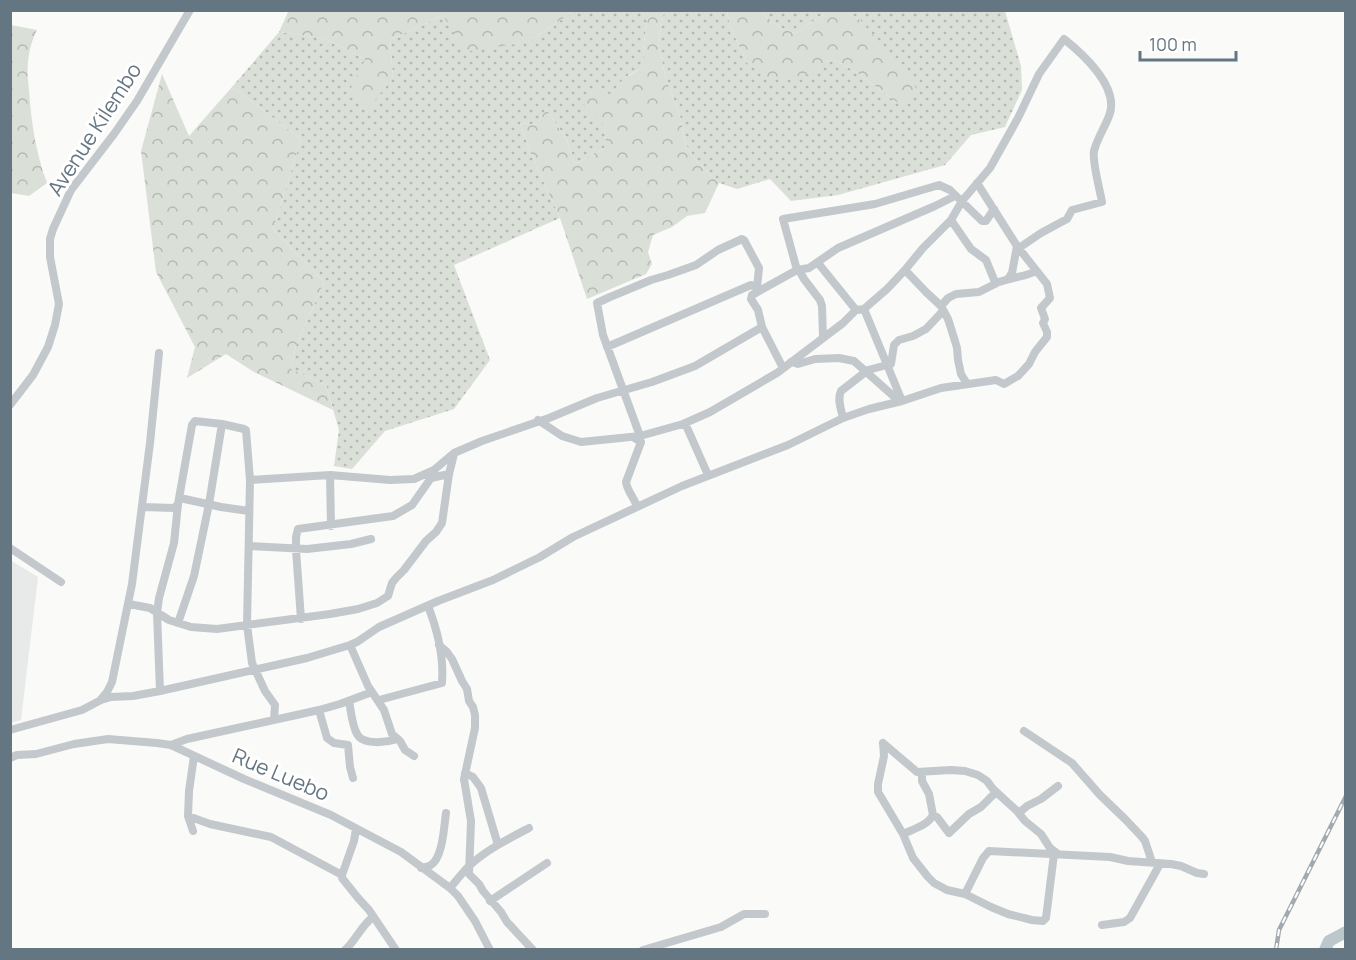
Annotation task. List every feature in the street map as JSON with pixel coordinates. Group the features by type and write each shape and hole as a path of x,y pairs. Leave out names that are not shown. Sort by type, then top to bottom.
{"street":[{"name":"Avenue Kilembo","path":"10,405 33,375 48,347 56,324 59,304 50,248 53,229 73,186 137,101 190,10"},
{"path":"783,368 762,327 758,310 750,296 757,289 798,270 809,268 838,248 959,198 990,168 1039,74 1064,39 1083,54 1110,92 1112,110 1094,152 1102,202 1072,210 1067,219 1018,247 1012,273 1008,279"},
{"path":"10,730 82,710 111,697 160,692 307,658 350,645 379,627 493,580 540,557 573,537 637,507 708,475 788,445 843,418 941,388 996,380 1004,384 1018,376 1029,364 1047,337 1041,308 1049,299 1049,293 1047,284 1018,247 977,183"},
{"path":"823,338 820,300 798,270 783,219 875,204 939,185 950,190 982,221 986,220 994,209"},
{"path":"538,420 562,436 581,442 637,437 685,423 710,412 783,368 887,289 951,220 959,198"},
{"path":"951,220 971,249 986,260 997,283"},
{"path":"637,507 626,482 641,442 637,437 603,335 597,303 651,280 696,265 718,250 742,239 759,268 757,289"},
{"path":"818,263 860,309 888,366 900,401"},
{"path":"905,270 942,308 948,319 957,348 957,360 961,374 967,384"},
{"path":"843,418 839,401 841,391 872,368 891,364 894,345 899,340 926,329 948,298 956,294 979,292 997,283 1023,277 1036,271"},
{"path":"607,347 751,285 757,289"},
{"path":"250,480 330,475 390,480 414,479 434,470 454,453 502,432 695,366 762,327"},
{"path":"101,700 112,682 129,604 143,507 159,353"},
{"path":"791,362 798,364 815,359 839,358 854,361 900,401"},
{"path":"160,692 157,613 161,585 174,543 193,423 195,421 222,424 246,430 250,480 246,625 252,663 265,691 275,705 274,720"},
{"path":"685,423 708,475"},
{"path":"174,621 194,576 222,424"},
{"path":"129,604 150,608 191,627 217,629 301,619 358,609 378,603 388,596 392,583 442,523 454,453"},
{"path":"301,619 296,550 298,530 393,516 412,505 431,478 449,474"},
{"path":"330,475 331,526"},
{"path":"143,507 174,508 179,501"},
{"path":"179,501 249,511"},
{"path":"249,546 296,550 337,546 371,539"},
{"path":"10,548 61,582"},
{"path":"378,700 440,684 442,681 439,645 428,606"},
{"path":"158,625 174,621"},
{"path":"350,645 372,692 384,710 392,734 405,750 414,756"},
{"path":"439,645 452,659 467,689 475,715 474,734 465,773 471,821 469,874 528,948"},
{"path":"442,670 445,662 452,659"},
{"path":"171,746 187,739 319,710 372,692"},
{"path":"349,701 356,732 360,738 375,742 398,740"},
{"path":"319,710 327,738 348,745 353,778"},
{"path":"1024,731 1072,763 1142,837 1156,863"},
{"name":"Rue Luebo","path":"10,758 16,755 36,754 74,744 108,739 171,746 331,815 401,852 450,888 466,907 490,950"},
{"path":"883,742 913,770 922,773 965,771 978,775 1041,834 1056,855 1046,918 1043,921 1032,921 1008,914 965,894 947,890 934,883 913,858 903,834 878,792 884,756 883,742"},
{"path":"193,831 188,816 189,782 194,756"},
{"path":"465,773 473,777 481,788 498,845"},
{"path":"903,834 922,826 933,815 929,794 922,781 922,773"},
{"path":"1019,813 1027,806 1041,800 1058,786"},
{"path":"933,815 948,833 951,833 969,814 981,807 996,792"},
{"path":"421,868 433,864 437,857 442,843 446,813"},
{"path":"188,816 210,824 271,837 342,875 396,950"},
{"path":"450,888 468,867 498,845 529,828"},
{"path":"342,875 356,829"},
{"path":"965,894 983,858 989,851 1110,857 1181,866 1204,874"},
{"path":"490,901 547,863"},
{"path":"1102,925 1124,922 1130,918 1156,863"},
{"path":"644,950 721,927 744,914 765,914"},
{"path":"345,950 365,923 373,917"}],"shaded area":[{"path":"10,560 38,577 21,720 11,723"}],"green space":[{"path":"289,10 574,11 528,42 464,52 443,15 390,40 393,78 367,110 349,92 365,59 323,38 279,32"},
{"path":"574,11 651,11 643,50 647,66 624,79 612,95 606,120 606,147 575,164 567,140 546,109 537,125 520,123 531,154 560,218 454,265 490,360 454,409 385,431 352,469 334,466 339,430 326,385 291,369 296,346 324,282 273,229 301,139 232,87 279,32 323,38 365,59 393,78 390,40 443,15 528,42"},
{"path":"651,11 664,11 658,43 666,79 680,116 686,145 697,162 719,183 705,213 687,216 672,227 653,235 648,252 652,264 646,274 587,299 560,218 531,154 520,123 537,125 546,109 567,140 575,164 606,147 605,126 584,106 587,91 598,88 611,95 623,79 646,66 643,50"},
{"path":"664,11 727,11 730,26 747,63 833,60 851,69 900,104 875,39 860,20 845,11 1005,11 1021,66 1022,90 1005,127 971,135 945,165 838,195 791,201 770,179 737,189 719,183 697,162 686,145 680,116 666,79 658,43"},
{"path":"727,11 762,11 777,25 796,33 828,11 845,11 860,20 904,71 915,85 916,94 910,102 900,104 851,69 833,60 826,62 818,74 769,79 747,63 730,26"},
{"path":"762,11 828,11 796,33 777,25"},
{"path":"11,25 37,30 29,53 28,80 35,137 47,183 29,196 11,193"},
{"path":"162,74 189,136 232,87 301,139 273,229 324,282 296,346 291,369 326,385 333,410 254,372 226,354 187,378 195,347 156,272 141,151"}],"waterway":[{"path":"1325,950 1329,941 1346,932"}],"railway":[{"path":"1276,950 1279,930 1346,796"}]}
